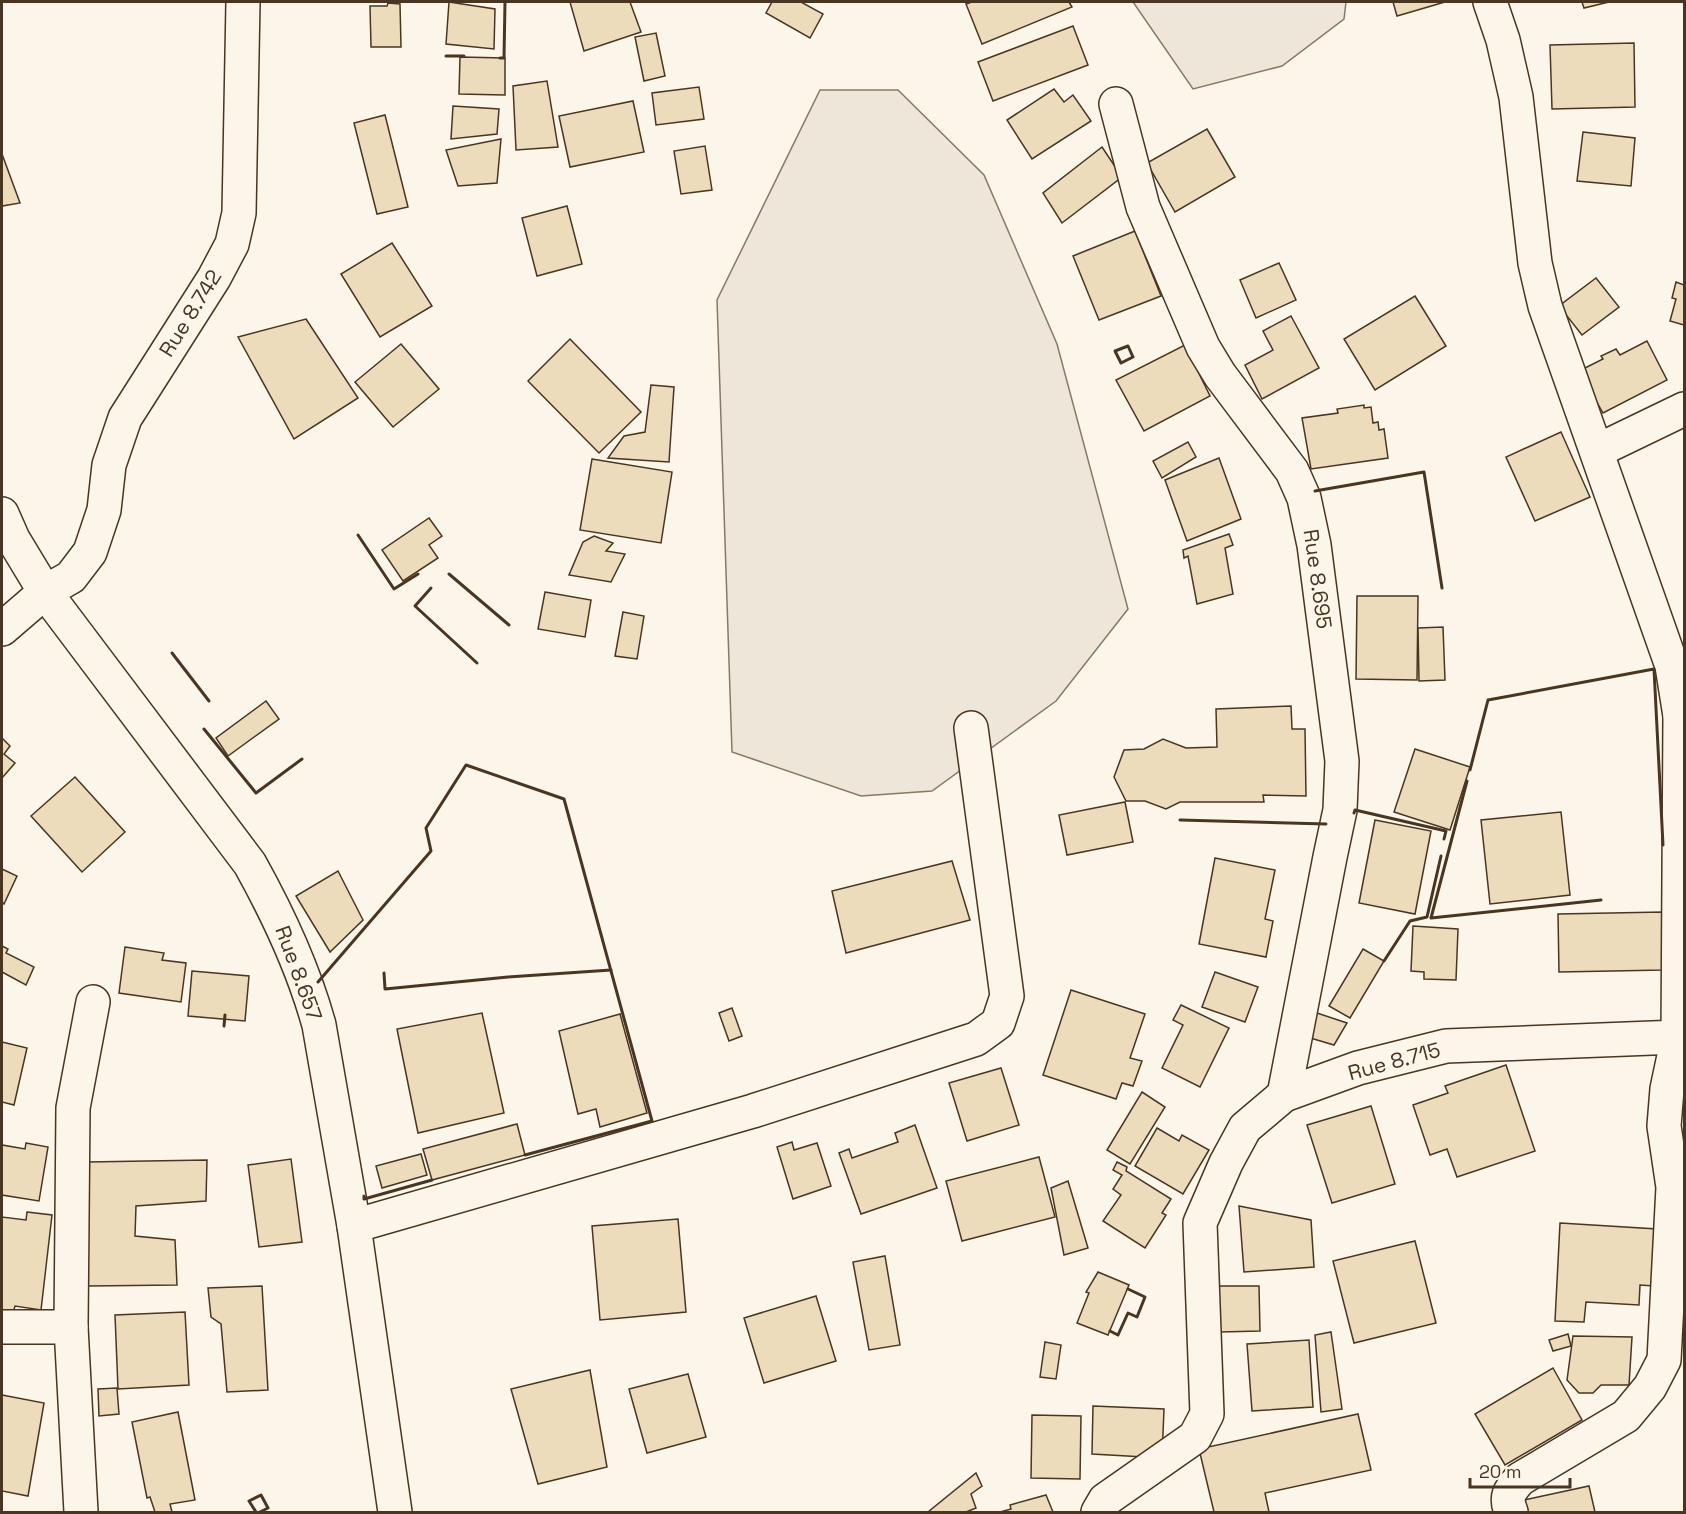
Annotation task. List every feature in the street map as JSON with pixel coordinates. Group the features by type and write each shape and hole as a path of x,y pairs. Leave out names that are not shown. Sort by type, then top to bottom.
{"street":[{"name":"Rue 8.742","path":"2,629 45,592 71,577 90,552 104,510 108,465 125,418 214,279 232,244 239,213 243,2"},
{"path":"1490,2 1503,40 1516,97 1535,263 1545,306 1672,666 1682,716 1678,1037 1667,1089 1664,1126 1673,1186 1664,1360 1650,1387 1626,1416 1520,1479 1509,1491 1511,1512"},
{"name":"Rue 8.695","path":"1116,104 1143,207 1203,347 1220,375 1292,471 1305,498 1314,545 1342,761 1340,810 1284,1095"},
{"path":"1597,452 1684,409"},
{"name":"Rue 8.657","path":"5,531 45,592 250,864 295,952 319,1025 354,1226 395,1512"},
{"path":"354,1226 753,1111 976,1039 998,1023 1007,996 971,728"},
{"path":"81,1512 71,1326 73,1108 93,1002"},
{"name":"Rue 8.715","path":"1098,1512 1105,1500 1195,1437 1207,1414 1200,1223 1226,1162 1245,1128 1284,1095 1358,1068 1446,1046 1678,1037"},
{"path":"2,1327 71,1326"}],"shaded area":[{"path":"1133,2 1346,2 1344,19 1282,66 1193,89"},
{"path":"820,90 898,90 984,175 1057,344 1128,609 1056,701 932,791 861,796 732,752 717,300"}],"building":[{"path":"449,2 495,9 494,49 446,44"},
{"path":"570,2 630,2 641,32 584,51"},
{"path":"772,2 801,2 823,14 810,38 766,13"},
{"path":"972,2 1069,2 1072,7 982,44 966,4"},
{"path":"1393,2 1445,2 1397,16"},
{"path":"1582,2 1609,2 1584,8"},
{"path":"388,3 400,4 401,47 371,47 370,6 387,6"},
{"path":"1073,26 1088,65 993,101 978,62"},
{"path":"656,33 665,76 644,81 635,37"},
{"path":"1634,43 1635,107 1552,109 1550,45"},
{"path":"460,57 505,58 505,95 459,94"},
{"path":"547,81 558,147 516,150 513,86"},
{"path":"699,87 704,119 656,125 652,93"},
{"path":"1054,89 1064,102 1073,95 1091,121 1032,159 1007,120"},
{"path":"633,101 644,152 570,167 559,116"},
{"path":"453,106 499,109 497,134 451,139"},
{"path":"385,115 408,207 377,214 354,123"},
{"path":"1207,129 1235,177 1175,212 1147,163"},
{"path":"1583,132 1635,138 1631,186 1577,181"},
{"path":"501,139 497,183 458,186 446,150"},
{"path":"705,146 712,190 681,194 674,151"},
{"path":"1102,147 1122,177 1062,223 1043,193"},
{"path":"2,154 20,203 2,206"},
{"path":"567,206 582,264 537,276 522,218"},
{"path":"1135,231 1161,296 1099,320 1073,256"},
{"path":"392,243 432,306 380,337 341,274"},
{"path":"1279,263 1296,300 1256,318 1240,280"},
{"path":"1596,278 1619,307 1582,335 1559,306"},
{"path":"1676,282 1684,285 1684,325 1670,321 1676,299 1672,298"},
{"path":"1415,296 1446,346 1375,390 1344,339"},
{"path":"1291,316 1319,368 1262,399 1245,365 1273,350 1263,331"},
{"path":"306,319 358,398 294,439 238,337"},
{"path":"570,339 641,412 599,453 528,381"},
{"path":"1647,341 1667,380 1603,413 1583,378 1583,369 1603,359 1601,356 1616,349 1620,355"},
{"path":"401,344 439,389 393,427 355,382"},
{"path":"1185,345 1210,396 1144,431 1116,380"},
{"path":"651,385 674,387 669,462 608,458 624,436 645,432"},
{"path":"1364,405 1364,408 1371,407 1373,423 1378,422 1379,430 1384,429 1388,458 1311,469 1302,418 1338,413 1337,409"},
{"path":"1561,432 1590,497 1535,521 1506,457"},
{"path":"1188,442 1196,457 1162,478 1153,461"},
{"path":"1219,458 1241,519 1187,541 1165,480"},
{"path":"592,459 672,472 661,543 580,530"},
{"path":"429,518 442,536 429,545 438,558 403,581 382,550"},
{"path":"1229,534 1233,545 1225,548 1233,594 1197,604 1188,556 1184,558 1183,550"},
{"path":"594,536 613,543 606,551 625,554 611,582 569,575 583,542"},
{"path":"545,592 591,600 585,637 538,629"},
{"path":"1357,596 1418,596 1417,680 1356,679"},
{"path":"623,612 644,616 637,659 615,656"},
{"path":"1443,627 1445,680 1419,681 1418,628"},
{"path":"266,701 279,719 228,756 216,738"},
{"path":"1291,706 1292,729 1305,729 1306,796 1263,795 1264,802 1180,802 1166,809 1145,801 1126,801 1114,777 1124,750 1144,749 1163,739 1186,748 1217,747 1216,709"},
{"path":"2,738 10,746 4,754 15,763 2,778"},
{"path":"1415,749 1470,767 1450,830 1394,812"},
{"path":"75,777 125,832 82,872 31,816"},
{"path":"1125,802 1133,842 1067,855 1059,815"},
{"path":"1561,812 1570,895 1490,904 1481,820"},
{"path":"1375,820 1431,831 1415,914 1359,903"},
{"path":"1215,858 1275,870 1265,919 1273,921 1266,957 1199,944"},
{"path":"952,861 970,920 846,953 832,891"},
{"path":"2,869 17,876 4,904 2,902"},
{"path":"338,871 363,920 330,952 296,896"},
{"path":"1663,912 1663,970 1559,972 1558,914"},
{"path":"1413,926 1458,929 1456,980 1424,979 1424,972 1411,971"},
{"path":"2,946 8,949 6,953 34,967 26,985 2,972"},
{"path":"125,947 164,953 162,960 186,963 181,1002 119,993"},
{"path":"1363,949 1384,961 1350,1018 1329,1006"},
{"path":"192,971 249,976 245,1021 188,1016"},
{"path":"1215,972 1258,987 1245,1022 1202,1007"},
{"path":"1071,990 1145,1014 1130,1058 1142,1061 1133,1086 1122,1083 1116,1099 1043,1075"},
{"path":"1181,1005 1229,1028 1200,1087 1162,1068 1183,1025 1173,1020"},
{"path":"732,1008 742,1036 729,1041 719,1013"},
{"path":"1314,1012 1347,1023 1334,1045 1307,1037"},
{"path":"482,1013 504,1113 418,1133 397,1029"},
{"path":"620,1014 647,1113 600,1127 596,1109 578,1114 559,1031"},
{"path":"2,1042 27,1048 14,1105 2,1102"},
{"path":"1506,1065 1535,1151 1457,1177 1447,1149 1430,1155 1413,1105 1448,1093 1445,1086"},
{"path":"1001,1068 1019,1125 967,1141 949,1083"},
{"path":"1142,1092 1165,1107 1130,1164 1107,1150"},
{"path":"1371,1106 1395,1184 1332,1203 1307,1125"},
{"path":"517,1124 525,1155 432,1180 423,1149"},
{"path":"915,1125 937,1188 861,1214 839,1153 849,1149 852,1158 898,1142 895,1133"},
{"path":"1157,1128 1179,1141 1182,1135 1209,1150 1183,1194 1135,1166"},
{"path":"792,1142 794,1150 817,1143 831,1186 793,1199 777,1147"},
{"path":"26,1143 48,1147 39,1201 2,1195 2,1145 25,1149"},
{"path":"421,1154 427,1175 382,1188 376,1166"},
{"path":"1039,1157 1055,1217 962,1241 946,1181"},
{"path":"291,1159 302,1242 259,1247 248,1165"},
{"path":"207,1160 206,1201 136,1206 135,1236 175,1240 177,1285 88,1286 87,1162"},
{"path":"1117,1162 1127,1167 1126,1171 1171,1199 1162,1213 1166,1215 1145,1248 1103,1221 1121,1195 1113,1189 1122,1175 1113,1170"},
{"path":"1068,1181 1088,1248 1064,1255 1051,1188"},
{"path":"1239,1206 1311,1220 1314,1267 1244,1272"},
{"path":"27,1212 52,1215 41,1310 15,1306 13,1313 2,1312 2,1217 26,1220"},
{"path":"678,1219 686,1312 600,1320 592,1226"},
{"path":"1560,1223 1657,1229 1654,1286 1640,1285 1639,1305 1586,1302 1584,1322 1555,1321"},
{"path":"1415,1241 1436,1323 1354,1343 1333,1261"},
{"path":"885,1256 900,1345 869,1350 853,1262"},
{"path":"1098,1272 1129,1285 1108,1335 1077,1323 1089,1293 1086,1292"},
{"path":"262,1286 268,1390 227,1392 221,1324 211,1317 208,1288"},
{"path":"1218,1286 1259,1286 1260,1331 1220,1332"},
{"path":"816,1296 836,1361 764,1383 744,1318"},
{"path":"185,1312 189,1385 118,1389 115,1315"},
{"path":"1331,1332 1342,1409 1321,1412 1315,1335"},
{"path":"1568,1334 1571,1346 1553,1351 1549,1340"},
{"path":"1573,1336 1632,1337 1629,1385 1601,1385 1593,1393 1579,1393 1567,1380"},
{"path":"1309,1340 1313,1407 1252,1411 1247,1344"},
{"path":"1045,1342 1061,1345 1056,1379 1040,1377"},
{"path":"1553,1368 1582,1420 1505,1465 1475,1414"},
{"path":"590,1370 607,1467 538,1484 511,1389"},
{"path":"688,1374 706,1437 647,1453 629,1389"},
{"path":"117,1388 119,1414 99,1416 98,1389"},
{"path":"2,1395 44,1403 28,1496 2,1491"},
{"path":"1093,1406 1164,1409 1162,1458 1092,1454"},
{"path":"178,1412 195,1500 170,1504 172,1512 155,1512 150,1497 147,1498 132,1422"},
{"path":"1358,1414 1371,1470 1265,1493 1269,1512 1214,1512 1199,1449"},
{"path":"1032,1415 1081,1416 1080,1479 1031,1478"},
{"path":"976,1473 982,1486 971,1494 976,1508 966,1512 928,1512"},
{"path":"1589,1486 1595,1512 1527,1512 1524,1500"},
{"path":"1046,1495 1053,1512 1000,1512 1011,1509 1010,1505"}],"wall":[{"path":"500,58 504,58 505,2"},
{"path":"446,56 464,56"},
{"path":"1128,346 1133,357 1121,363 1115,351 1128,346"},
{"path":"1315,491 1424,472 1442,588"},
{"path":"358,535 394,589 418,574"},
{"path":"449,574 509,625"},
{"path":"431,588 415,606 477,663"},
{"path":"172,653 209,701"},
{"path":"1470,770 1488,700 1654,669 1663,845"},
{"path":"204,729 256,793 302,759"},
{"path":"318,982 431,851 426,828 466,765 564,799 652,1121 525,1155"},
{"path":"1467,781 1431,918 1601,900"},
{"path":"1354,813 1355,810 1446,831 1444,839"},
{"path":"1180,820 1326,824"},
{"path":"1384,961 1410,921 1427,917 1441,856"},
{"path":"384,973 385,989 611,970"},
{"path":"224,1026 225,1015"},
{"path":"364,1196 364,1199 432,1180"},
{"path":"1110,1331 1118,1335 1128,1313 1137,1317 1145,1297 1128,1289"},
{"path":"256,1512 249,1501 261,1495 268,1508 260,1512"}]}
